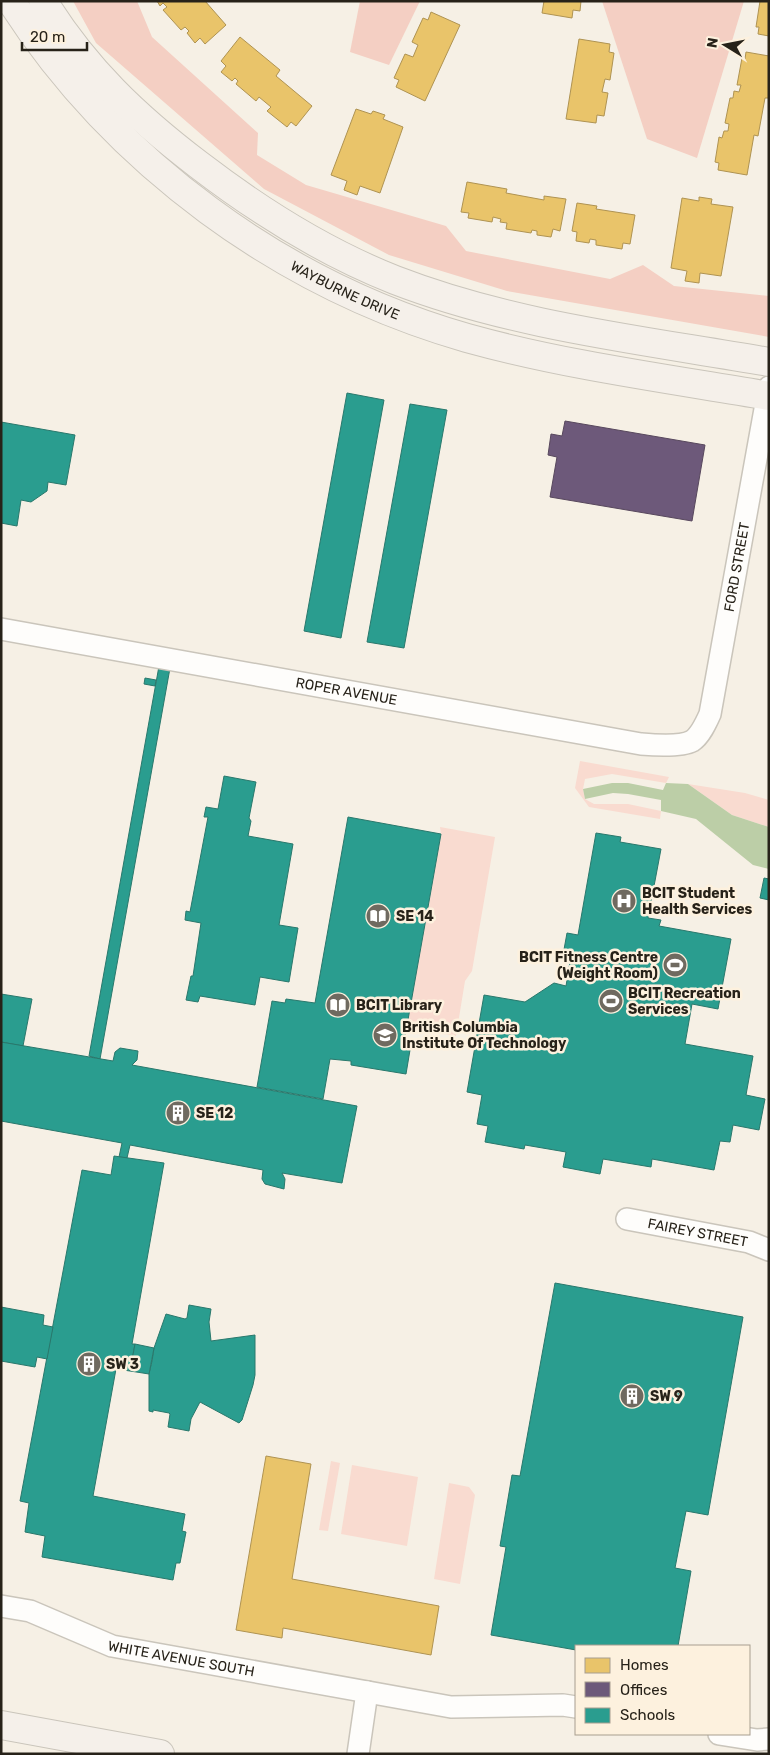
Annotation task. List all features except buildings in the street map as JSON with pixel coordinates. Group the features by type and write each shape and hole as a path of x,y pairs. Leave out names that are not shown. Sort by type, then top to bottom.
{"street":[{"name":"WAYBURNE DRIVE","path":"43,1 60,29 96,74 162,137 247,202 306,237 353,261 392,279 482,308 547,323 769,362"},
{"name":"WAYBURNE DRIVE","path":"18,4 54,62 89,103 133,148 188,195 238,232 292,265 329,284 417,322 468,338 568,361 768,393"},
{"name":"FORD STREET","path":"692,741 703,728 710,714 768,393"},
{"name":"ROPER AVENUE","path":"1,629 641,744 668,746 692,741"},
{"name":"FAIREY STREET","path":"628,1219 749,1242 769,1250"},
{"name":"WHITE AVENUE SOUTH","path":"1,1606 30,1611 112,1646 451,1707 563,1705 575,1707"},
{"path":"358,1754 367,1692"},
{"path":"1,1725 160,1754"},
{"path":"725,1735 757,1740 769,1739"}],"shaded area":[{"path":"73,1 137,1 152,37 258,133 257,155 306,185 446,226 466,251 610,279 643,265 674,286 769,296 769,337 507,291 389,255 264,189 96,43"},
{"path":"360,1 420,1 389,65 350,52"},
{"path":"602,1 744,1 697,158 647,139"},
{"path":"580,761 669,777 666,783 612,774 585,779 583,789 585,799 594,804 628,804 661,811 660,819 589,807 575,788"},
{"path":"612,783 628,783 663,790 666,783 688,784 732,815 769,827 769,869 753,865 696,819 661,811 661,800 613,793 585,799 583,789"},
{"path":"688,784 745,793 769,800 769,827 732,815"},
{"path":"440,827 495,837 472,971 465,981 456,1036 406,1028 441,834"},
{"path":"331,1461 340,1463 328,1531 319,1530"},
{"path":"352,1465 418,1477 407,1546 341,1534"},
{"path":"449,1483 469,1487 475,1495 460,1584 434,1579"}],"place":[{"name":"BCIT Student Health Services","path":"624,901"},
{"name":"SE 14","path":"378,916"},
{"name":"BCIT Fitness Centre (Weight Room)","path":"675,965"},
{"name":"BCIT Recreation Services","path":"611,1001"},
{"name":"BCIT Library","path":"338,1005"},
{"name":"British Columbia Institute Of Technology","path":"385,1035"},
{"name":"SE 12","path":"178,1113"},
{"name":"SW 3","path":"89,1364"},
{"name":"SW 9","path":"632,1396"}]}
